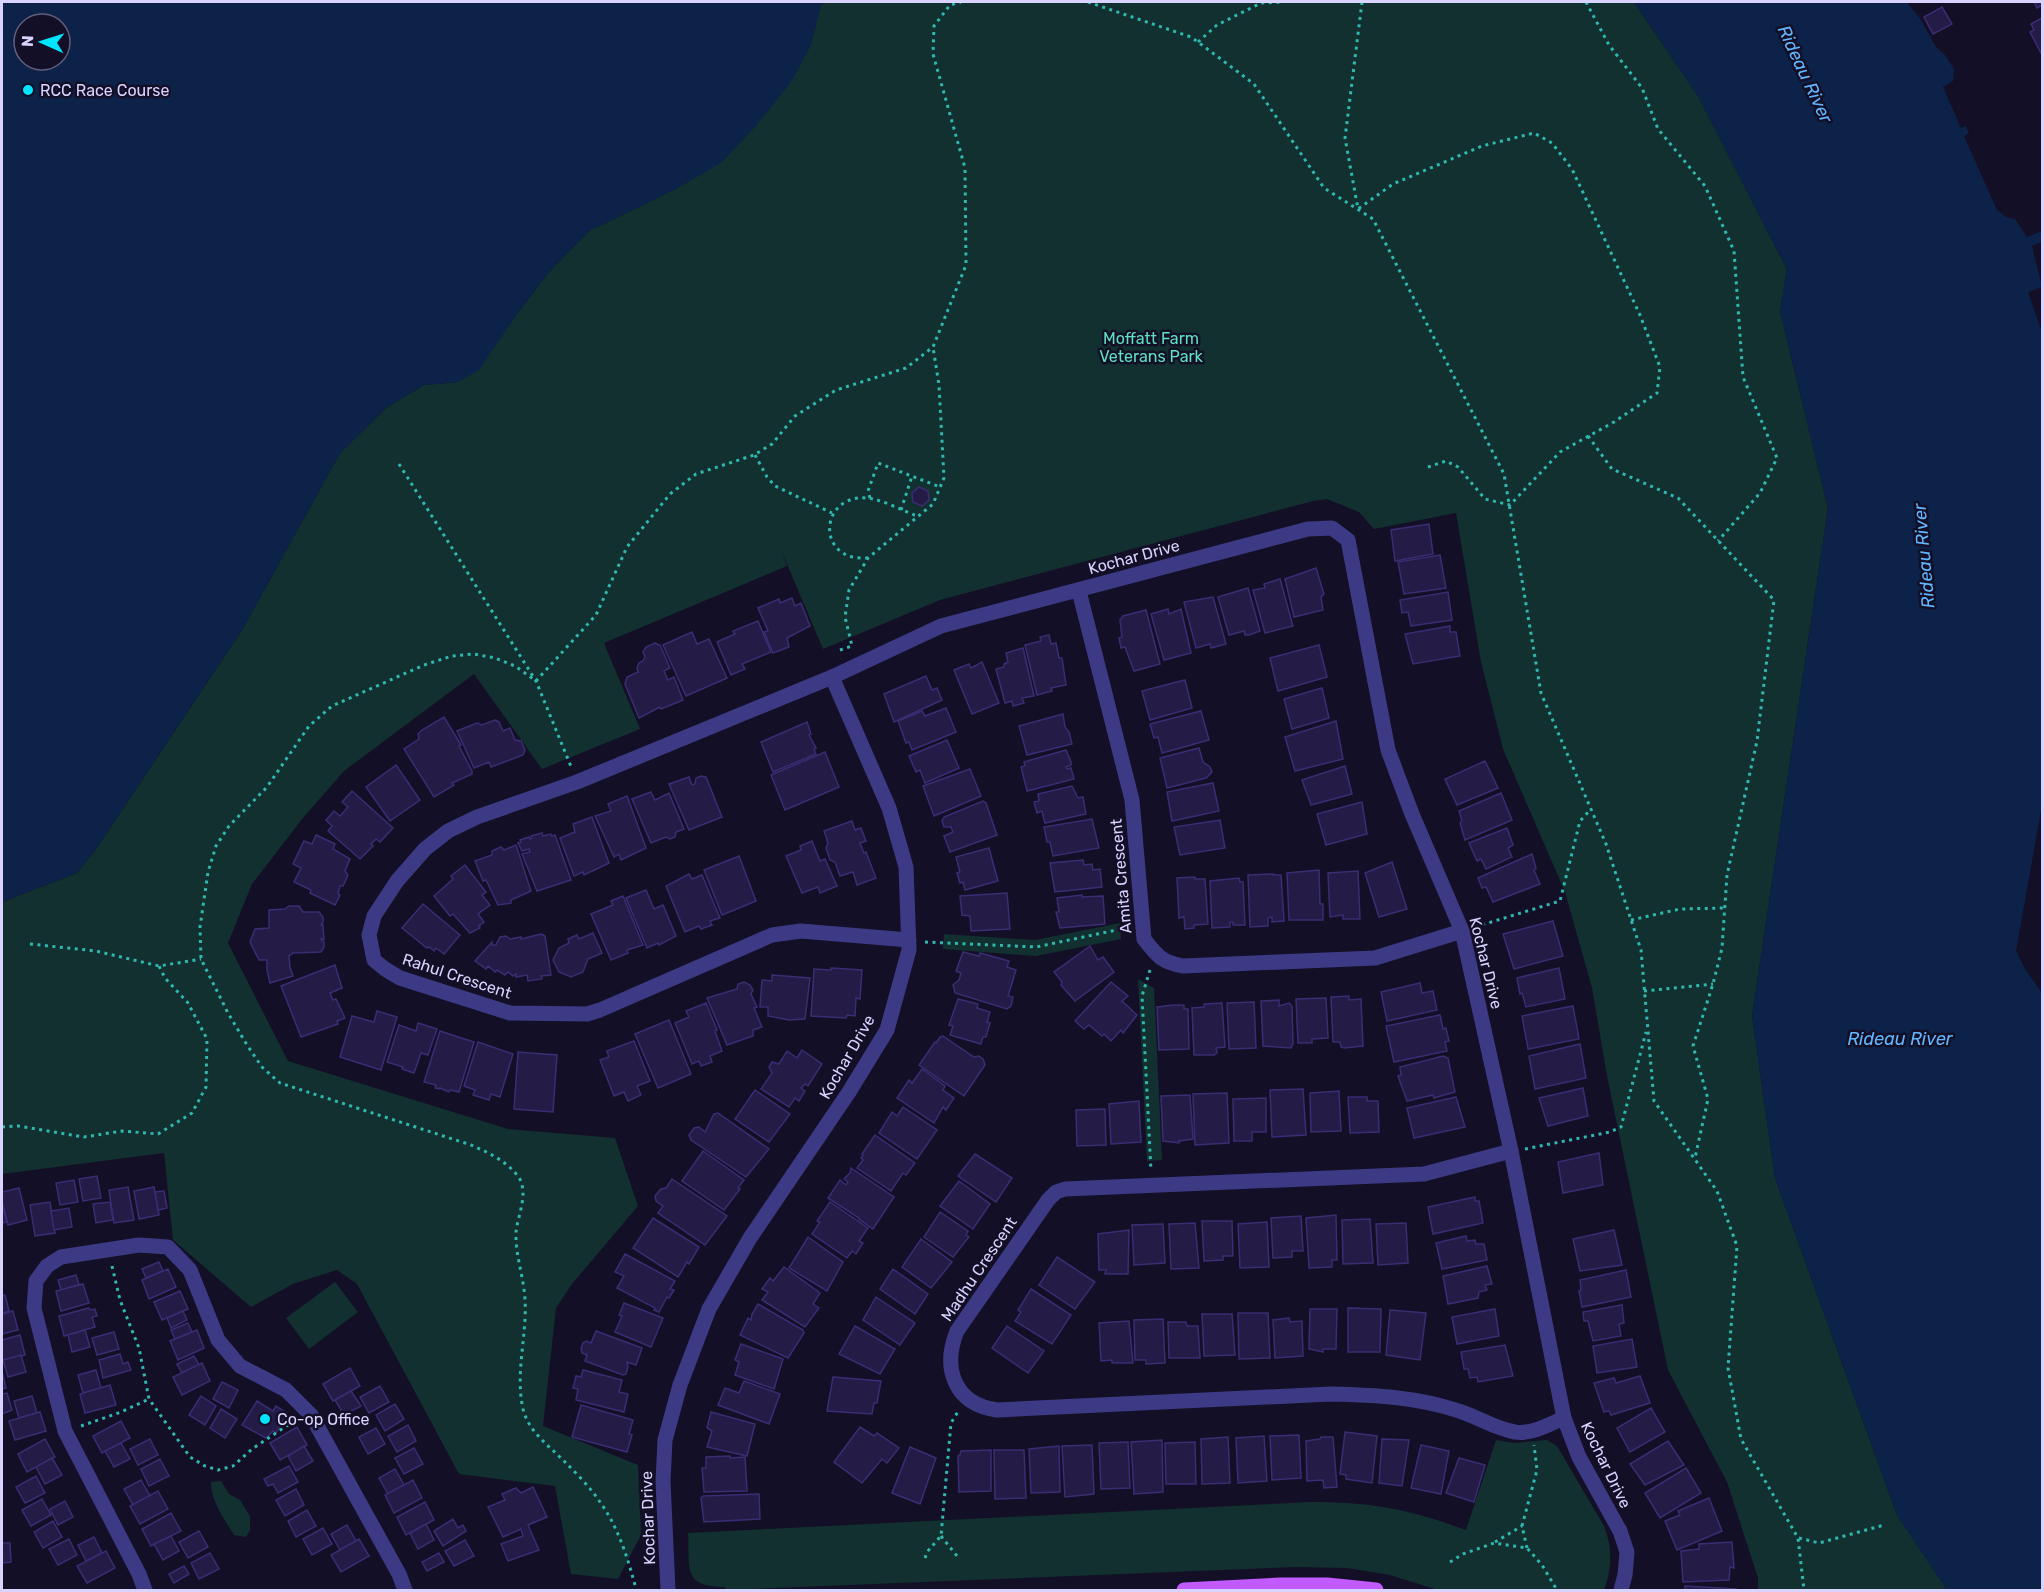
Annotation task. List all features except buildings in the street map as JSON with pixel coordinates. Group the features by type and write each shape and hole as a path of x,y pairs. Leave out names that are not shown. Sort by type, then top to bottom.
{"main road":[{"path":"1184,1590 1281,1585 1327,1585 1376,1590"}],"street":[{"name":"Kochar Drive","path":"668,1590 663,1481 665,1440 680,1384 709,1309 750,1238 849,1092 887,1030 909,950 906,867 889,808 832,677 940,626 1308,529 1332,528 1348,540 1388,750 1412,814 1462,931 1511,1151 1564,1418 1579,1457 1620,1532 1627,1552 1622,1590"},
{"name":"Amita Crescent","path":"1079,591 1132,800 1144,939 1155,955"},
{"name":"Rahul Crescent","path":"832,677 577,782 477,816 448,831 425,849 397,881 374,916 369,935 370,950 374,960 400,978 510,1013 586,1014 772,935 801,931 909,940"},
{"path":"1155,955 1167,963 1183,966 1375,958 1462,931"},
{"name":"Madhu Crescent","path":"965,1398 954,1380 951,1363 951,1346 957,1331 1048,1200 1056,1192 1065,1189 1424,1174 1511,1151"},
{"path":"145,1590 139,1574 65,1431 34,1308 36,1281 47,1266 61,1257 139,1245 168,1247 190,1270 218,1340 240,1366 286,1390 308,1412 399,1574 405,1590"},
{"path":"965,1398 980,1408 997,1410 1331,1394 1381,1395 1418,1400 1458,1411 1516,1432 1532,1430 1564,1418"}],"path":[{"path":"1088,2 1191,37 1254,84 1324,188 1373,219 1504,474 1541,693 1606,844 1641,950 1654,1101 1717,1191 1737,1246 1728,1368 1742,1439 1798,1538 1804,1590"},
{"path":"1198,42 1217,25 1261,3 1282,2"},
{"path":"1358,209 1345,138 1362,2"},
{"path":"1586,2 1609,45 1642,88 1658,129 1705,186 1734,251 1743,377 1777,458 1760,493 1718,541"},
{"path":"1358,209 1393,184 1482,146 1534,133 1552,143 1572,169 1640,315 1660,368 1657,393 1614,422 1560,452 1510,505"},
{"path":"840,650 852,646 845,617 849,590 868,558 933,504 944,478 939,385 933,347"},
{"path":"1588,436 1612,469 1678,498 1774,600 1756,741 1727,875 1722,948 1693,1046 1708,1100 1695,1159"},
{"path":"754,455 766,477 775,486 832,513"},
{"path":"1428,467 1446,461 1458,467 1485,499 1510,505"},
{"path":"870,498 868,491 878,463 940,487"},
{"path":"399,464 536,681 577,782"},
{"path":"901,510 912,476"},
{"path":"868,558 849,556 835,546 829,527 832,513 845,501 870,498 917,516"},
{"path":"1462,931 1560,901 1580,821 1591,809"},
{"path":"1631,920 1680,909 1725,908"},
{"path":"909,940 1036,947 1143,925"},
{"path":"30,944 96,951 159,966 201,960"},
{"path":"1152,1185 1142,996 1155,955"},
{"path":"2,1127 18,1126 84,1137 122,1131 158,1134 192,1113 206,1087 207,1040 188,1003 165,978 159,966"},
{"path":"1644,991 1713,984"},
{"path":"1511,1151 1610,1132 1621,1127 1648,1027"},
{"path":"109,1251 120,1300 139,1348 148,1399 190,1457 205,1466 218,1470 233,1466 252,1449 308,1412"},
{"path":"925,1558 927,1552 941,1536 951,1423 965,1398"},
{"path":"65,1431 121,1412 148,1399"},
{"path":"1532,1430 1537,1470 1522,1526 1527,1548 1542,1565 1557,1590"},
{"path":"1798,1538 1819,1543 1884,1525"},
{"path":"1450,1562 1463,1554 1494,1543 1522,1526"},
{"path":"941,1536 957,1556"},
{"path":"1494,1543 1527,1548"}],"green space":[{"name":"Moffatt Farm Veterans Park","path":"822,2 1634,2 1698,96 1787,269 1780,311 1828,508 1752,1016 1775,1178 1897,1515 1947,1590 1758,1590 1758,1578 1727,1482 1668,1370 1607,1076 1592,988 1565,892 1503,749 1481,662 1456,513 1374,529 1359,512 1327,499 1313,501 940,600 823,649 781,550 787,566 604,643 640,729 542,769 474,674 344,771 303,818 252,884 228,943 288,1061 508,1129 615,1138 638,1206 572,1284 556,1308 543,1426 638,1465 641,1535 618,1579 571,1574 555,1486 459,1474 357,1284 337,1270 293,1284 251,1307 173,1240 164,1153 2,1174 2,902 77,873 96,849 242,630 340,453 386,408 424,385 458,382 517,314 548,273 589,231 676,189 818,13"},
{"path":"1120,923 1121,939 1036,956 943,949 944,934 1035,940"},
{"path":"1138,979 1154,988 1162,1160 1147,1161"},
{"path":"335,1282 358,1312 309,1349 286,1318"},
{"path":"1496,1440 1514,1443 1547,1440 1557,1446 1607,1534 1610,1558 1609,1574 1604,1590 1438,1590 1390,1575 1347,1568 1296,1567 726,1590 725,1587 711,1586 695,1579 689,1565 688,1533 1310,1502 1352,1503 1390,1508 1466,1530"},
{"path":"221,1481 229,1494 240,1500 250,1516 250,1530 246,1537 234,1535 216,1503 211,1482"}],"water":[{"path":"2,2 822,2 811,45 791,82 756,126 721,163 676,189 589,231 548,273 479,370 458,382 424,385 386,408 340,453 242,630 96,849 77,873 2,902"},
{"name":"Rideau River","path":"1634,2 1907,2 1921,20 1936,47 1945,55 1954,69 1953,81 1943,87 1961,128 1966,126 1969,133 1964,136 1997,210 2006,217 2015,219 2027,237 2042,231 2042,242 2032,246 2042,287 2028,292 2042,332 2042,805 2016,951 2025,969 2042,993 2042,1590 1947,1590 1897,1515 1775,1178 1752,1016 1828,508 1780,311 1787,269 1698,96"}],"place":[{"name":"RCC Race Course","path":"28,90"},
{"name":"Co-op Office","path":"265,1419"}]}
